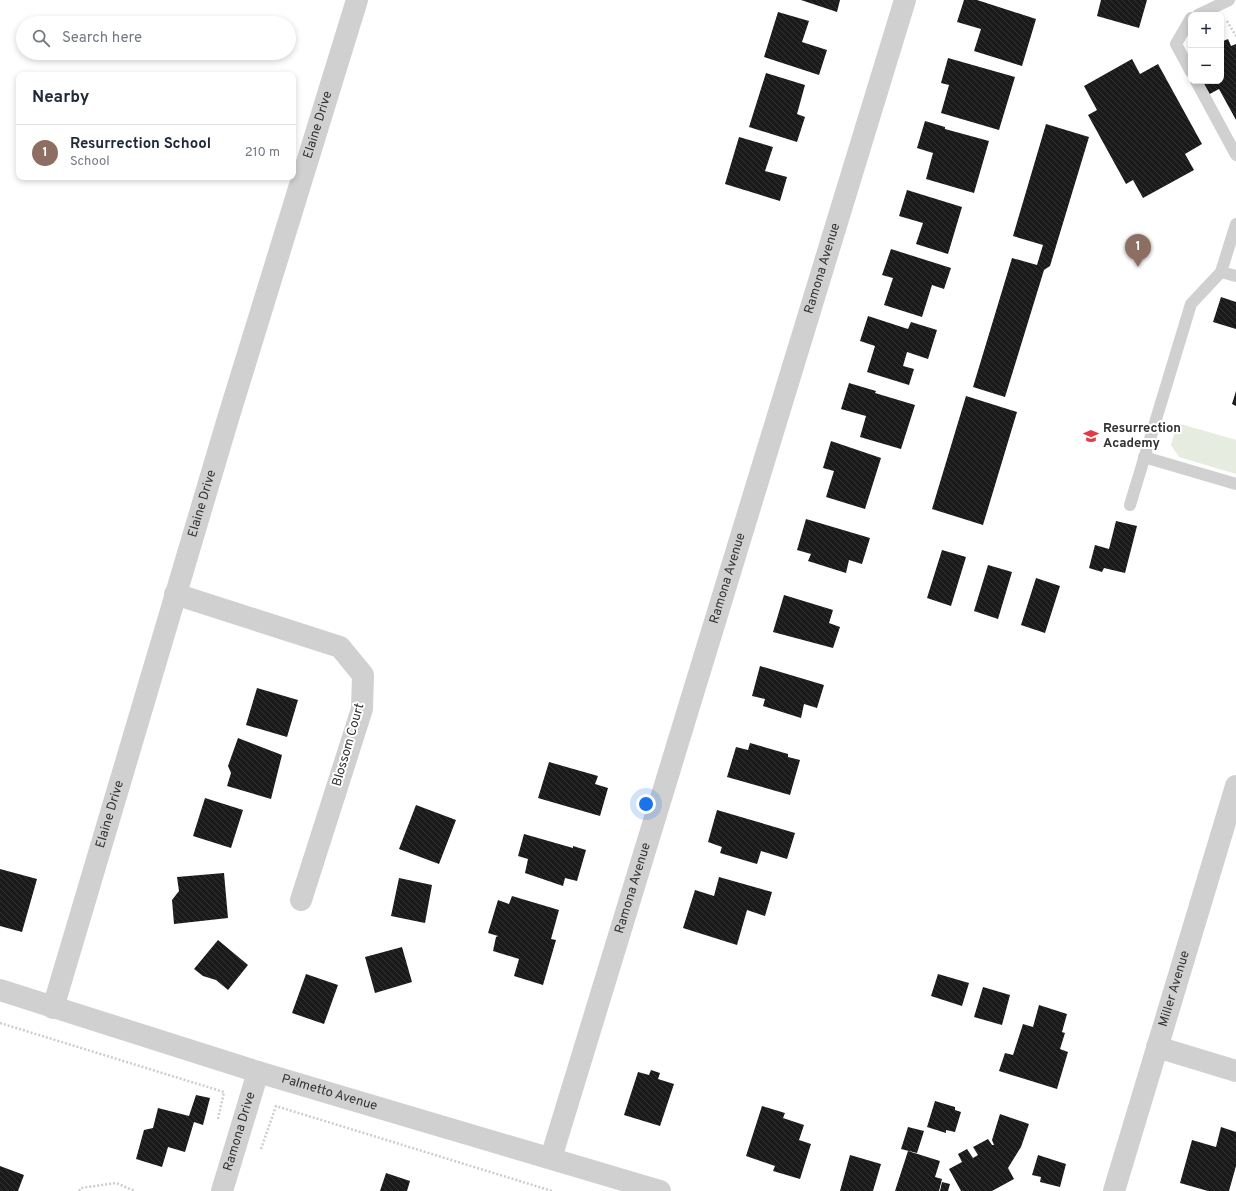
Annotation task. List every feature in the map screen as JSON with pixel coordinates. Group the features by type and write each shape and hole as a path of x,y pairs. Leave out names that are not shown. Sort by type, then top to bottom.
{"street":[{"name":"Elaine Drive","path":"53,1008 175,594 357,0"},
{"name":"Ramona Avenue","path":"551,1158 905,0"},
{"name":"Blossom Court","path":"175,594 340,647 363,675 362,709 302,900"},
{"name":"Miller Avenue","path":"1114,1191 1236,786"},
{"name":"Palmetto Avenue","path":"0,990 258,1072 660,1191"},
{"path":"1157,1047 1236,1071"},
{"name":"Ramona Drive","path":"222,1191 258,1072"}],"lane":[{"path":"1204,12 1229,0"},
{"path":"1188,23 1176,44 1188,66"},
{"path":"1198,84 1236,155"},
{"path":"1130,504 1191,304 1221,272 1236,224"},
{"path":"1221,272 1236,276"},
{"path":"1144,457 1236,484"}],"path":[{"path":"0,1023 224,1092 216,1125"},
{"path":"260,1151 276,1106 552,1191"},
{"path":"79,1191 81,1188 116,1184 135,1191"}],"shaded area":[{"path":"1177,423 1236,440 1236,474 1179,457 1171,445"}],"building":[{"path":"801,0 840,0 837,12"},
{"path":"964,0 977,0 1036,19 1022,66 974,51 981,29 957,22"},
{"path":"1101,0 1147,0 1139,28 1097,16"},
{"path":"778,12 809,21 802,42 827,50 819,75 764,57"},
{"path":"1228,39 1231,46 1236,44 1236,120 1219,89 1206,96 1200,84 1224,84 1224,41"},
{"path":"948,58 1015,77 999,130 941,113 949,85 941,83"},
{"path":"1132,59 1140,74 1158,64 1202,144 1185,154 1194,170 1143,198 1133,180 1126,184 1088,115 1097,110 1084,86"},
{"path":"766,73 805,85 797,114 805,117 797,142 749,127"},
{"path":"925,121 945,127 945,129 989,141 974,193 926,179 933,153 917,148"},
{"path":"1046,124 1089,137 1050,266 1044,270 1005,397 973,387 1012,258 1037,265 1043,245 1013,236"},
{"path":"739,137 773,147 765,171 787,177 780,201 725,184"},
{"path":"907,190 962,207 948,254 916,244 923,223 899,216"},
{"path":"891,249 951,268 944,289 932,285 922,317 884,305 893,278 882,275"},
{"path":"1221,297 1236,302 1236,329 1213,322"},
{"path":"868,316 908,329 911,322 937,330 928,359 907,352 903,366 914,369 909,385 867,372 875,346 860,341"},
{"path":"849,383 876,391 875,393 915,405 901,449 860,437 866,416 841,409"},
{"path":"1236,391 1236,406 1232,404"},
{"path":"966,396 1017,412 983,525 932,509"},
{"path":"831,441 881,458 865,509 826,497 834,471 823,468"},
{"path":"806,519 870,538 862,564 849,560 846,573 808,561 811,554 797,550"},
{"path":"1116,521 1137,526 1125,573 1104,568 1102,572 1089,568 1095,545 1109,549"},
{"path":"942,550 966,557 951,606 927,598"},
{"path":"988,565 1012,572 998,619 974,611"},
{"path":"1036,578 1060,586 1045,633 1021,625"},
{"path":"784,595 833,610 829,623 840,627 833,648 773,632"},
{"path":"760,666 824,685 817,708 804,704 801,718 763,706 765,699 752,696"},
{"path":"257,688 298,700 287,737 246,725"},
{"path":"238,738 282,755 271,799 227,786 231,773 228,766"},
{"path":"750,743 788,754 788,757 800,760 790,795 727,777 736,747 748,750"},
{"path":"549,762 598,776 595,784 608,788 600,816 538,798"},
{"path":"205,798 243,810 231,848 193,836"},
{"path":"416,805 456,820 439,864 399,849"},
{"path":"717,810 795,833 787,859 761,851 757,864 720,853 722,847 708,842"},
{"path":"524,834 573,848 573,846 586,850 577,881 565,878 563,886 525,873 528,859 518,856"},
{"path":"0,869 37,879 22,932 0,926"},
{"path":"224,873 228,918 174,924 172,900 179,891 177,877"},
{"path":"719,877 772,892 765,916 747,910 737,945 683,928 695,890 714,896"},
{"path":"399,878 432,885 425,923 391,916"},
{"path":"512,896 559,910 551,939 556,940 543,985 514,976 519,959 493,951 496,937 498,936 488,933 498,900 509,904"},
{"path":"218,940 248,965 228,990 216,980 203,976 194,969"},
{"path":"402,947 412,982 375,993 365,957"},
{"path":"306,974 338,985 324,1024 292,1013"},
{"path":"938,974 969,983 962,1006 931,996"},
{"path":"983,987 1010,995 1002,1025 974,1017"},
{"path":"1039,1005 1067,1014 1062,1032 1065,1033 1060,1049 1068,1052 1057,1089 999,1071 1005,1053 1013,1055 1023,1024 1033,1027"},
{"path":"651,1070 660,1073 658,1079 674,1084 660,1126 624,1115 638,1072 649,1075"},
{"path":"196,1095 210,1098 203,1125 194,1122 185,1152 168,1147 162,1167 136,1159 144,1130 153,1128 158,1108 189,1116"},
{"path":"935,1101 955,1107 955,1110 961,1112 955,1132 946,1130 946,1133 927,1127"},
{"path":"762,1106 785,1113 783,1118 804,1125 799,1140 811,1144 800,1179 773,1171 775,1166 746,1156"},
{"path":"1000,1114 1029,1124 1021,1147 1008,1168 1014,1179 992,1191 961,1191 949,1169 962,1162 958,1154 967,1149 973,1158 978,1155 973,1147 988,1139 992,1145 994,1145 992,1140"},
{"path":"908,1127 924,1131 917,1153 901,1149"},
{"path":"1221,1127 1236,1132 1236,1166 1229,1191 1208,1191 1180,1183 1192,1140 1216,1147"},
{"path":"908,1151 940,1161 935,1177 942,1179 939,1191 895,1191"},
{"path":"850,1155 881,1164 873,1191 840,1191"},
{"path":"1038,1155 1066,1164 1060,1187 1040,1182 1041,1177 1032,1175"},
{"path":"0,1166 24,1175 18,1191 0,1191"},
{"path":"386,1173 410,1181 407,1191 380,1191"},
{"path":"942,1182 950,1184 948,1191 940,1191"}],"place":[{"name":"Resurrection School","path":"1138,267"},
{"name":"Resurrection Academy","path":"1091,436"}]}
